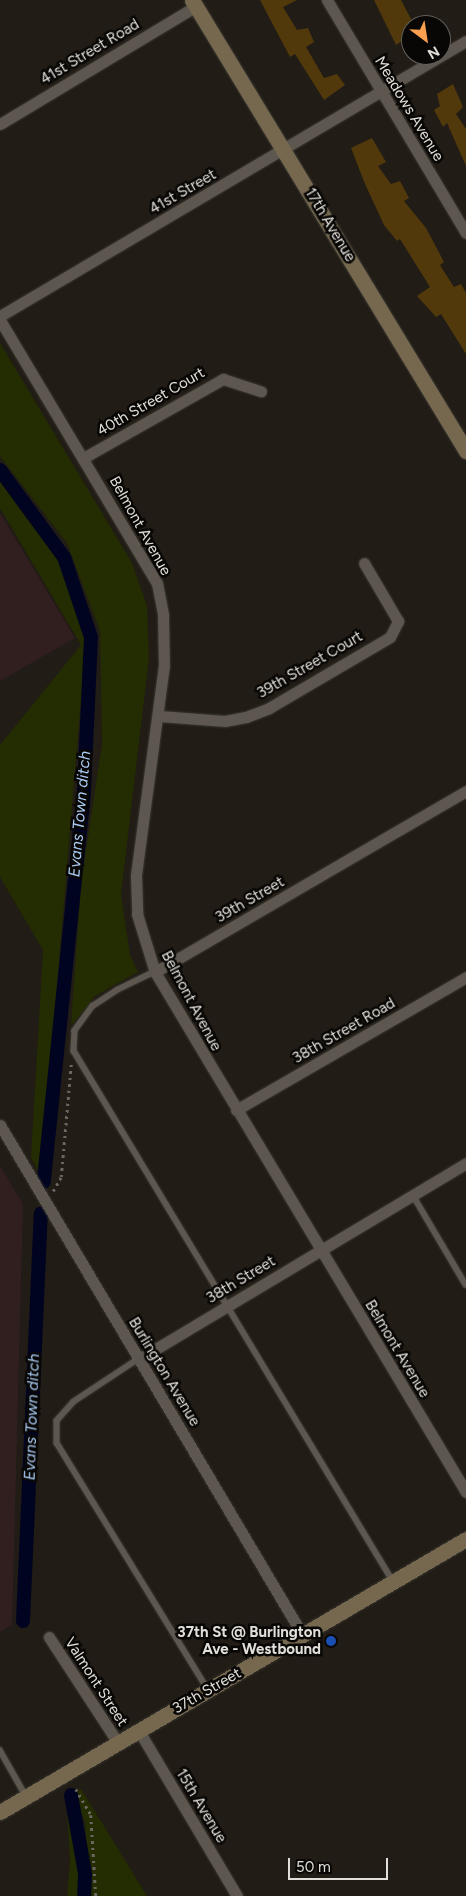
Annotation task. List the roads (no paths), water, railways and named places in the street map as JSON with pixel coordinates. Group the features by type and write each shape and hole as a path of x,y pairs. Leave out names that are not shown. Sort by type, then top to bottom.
{"main road":[{"name":"17th Avenue","path":"194,3 466,451"},
{"name":"37th Street","path":"0,1812 466,1539"}],"street":[{"name":"Meadows Avenue","path":"326,0 466,233"},
{"name":"41st Street Road","path":"0,124 194,3"},
{"name":"41st Street","path":"0,316 466,41"},
{"name":"Belmont Avenue","path":"0,320 85,457 157,583 163,615 159,716 136,876 137,914 156,972 236,1110 466,1492"},
{"name":"40th Street Court","path":"85,457 223,379 261,392"},
{"name":"39th Street Court","path":"159,716 225,721 246,717 269,708 390,637 398,621 364,563"},
{"name":"39th Street","path":"156,972 466,791"},
{"name":"38th Street Road","path":"236,1110 466,977"},
{"name":"Burlington Avenue","path":"0,1125 302,1634"},
{"name":"38th Street","path":"139,1359 466,1163"},
{"name":"Valmont Street","path":"49,1637 118,1743"},
{"name":"15th Avenue","path":"139,1730 237,1896"}],"lane":[{"name":"39th Street","path":"156,972 118,990 93,1006 75,1031 74,1051 229,1304"},
{"path":"413,1195 466,1285"},
{"path":"229,1304 393,1581"},
{"name":"38th Street","path":"139,1359 74,1402 57,1421 58,1443 209,1690"},
{"path":"0,1750 27,1797"}],"waterway":[{"name":"Evans Town ditch","path":"0,470 64,557 91,637 84,792 44,1182"},
{"name":"Evans Town ditch","path":"23,1621 41,1213"},
{"name":"Evans Town ditch","path":"71,1795 85,1873 84,1896"}],"place":[{"name":"37th St @ Burlington Ave - Westbound","path":"331,1641"}]}
